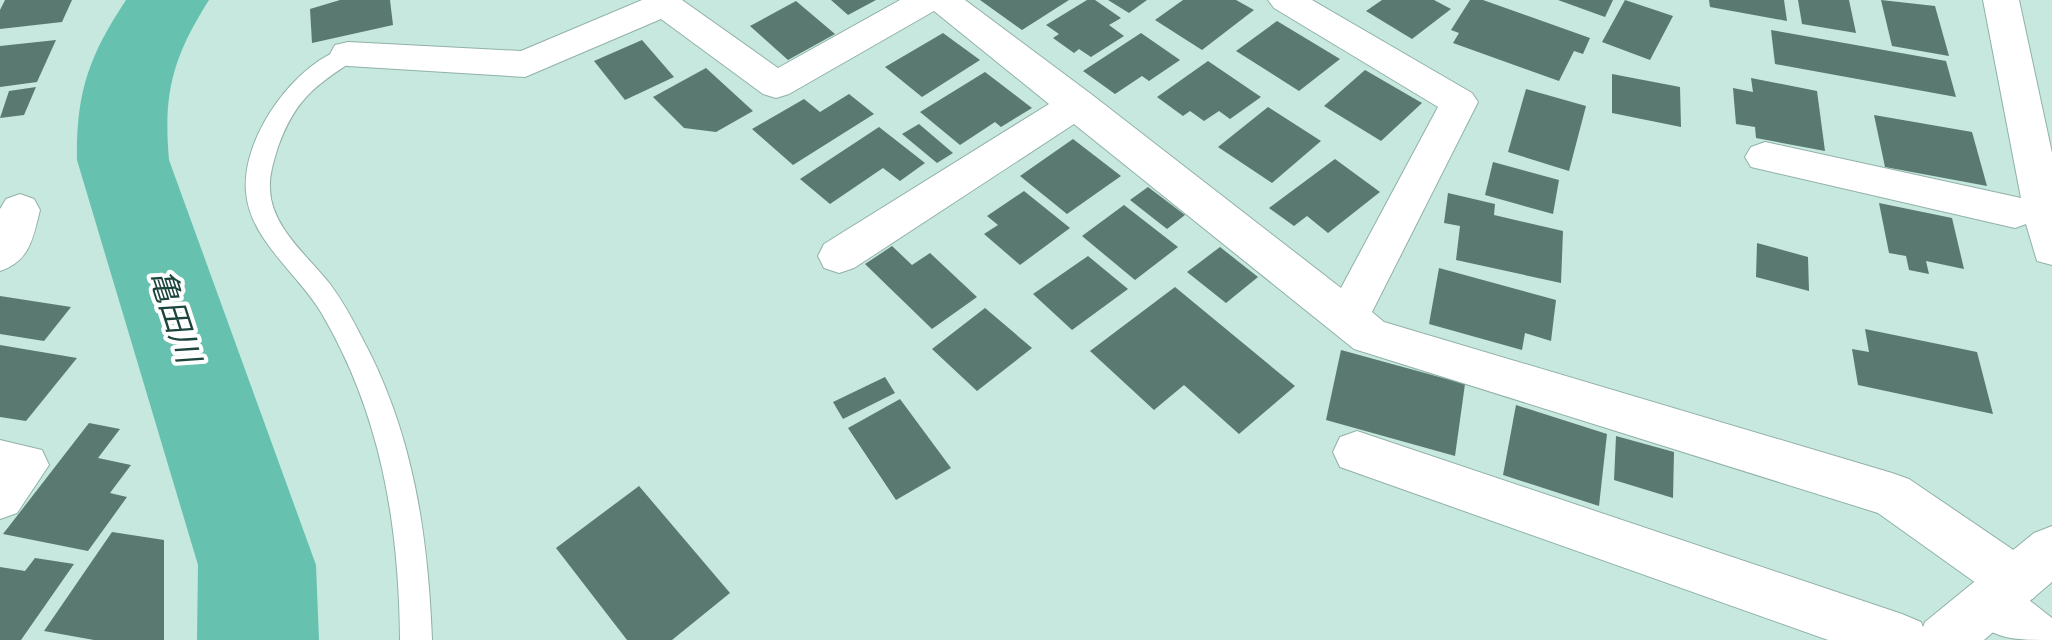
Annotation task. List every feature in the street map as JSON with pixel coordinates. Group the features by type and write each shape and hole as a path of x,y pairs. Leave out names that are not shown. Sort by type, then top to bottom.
{"street":[{"path":"348,54 525,64 664,4 776,85 927,0"},
{"path":"942,0 1078,103 1370,336 1892,495 2020,578 2038,640"},
{"path":"1286,0 1459,102 1347,318"},
{"path":"2001,0 2052,249"},
{"path":"839,256 1078,103"},
{"path":"1765,157 2015,212"},
{"path":"0,254 10,245 20,210"},
{"path":"1357,452 1902,640"},
{"path":"0,461 25,465 0,497"},
{"path":"1944,640 2020,578"}],"lane":[{"path":"348,54 308,79 281,107 257,176 259,200 267,220 328,302 359,357 386,417 401,475 416,570 416,640"}],"building":[{"path":"5,0 72,0 62,22 0,29 0,10"},
{"path":"340,0 390,0 393,25 312,43 310,9"},
{"path":"831,0 876,0 848,15"},
{"path":"980,0 1069,0 1022,30"},
{"path":"1087,0 1095,0 1121,18 1109,25 1124,36 1091,57 1079,49 1074,53 1053,38 1059,34 1046,25"},
{"path":"1108,0 1147,0 1129,13"},
{"path":"1183,0 1236,0 1254,10 1202,50 1155,20"},
{"path":"1382,0 1434,0 1451,9 1412,39 1366,11"},
{"path":"1470,0 1483,0 1590,38 1583,54 1574,51 1559,81 1453,43 1459,33 1451,30"},
{"path":"1558,0 1613,0 1605,17"},
{"path":"1625,0 1673,16 1650,60 1602,42"},
{"path":"1709,0 1784,0 1787,21 1710,7"},
{"path":"1798,0 1849,0 1856,33 1802,24"},
{"path":"1881,0 1935,6 1949,56 1892,46"},
{"path":"796,1 835,34 788,60 750,26"},
{"path":"1277,21 1340,59 1299,91 1236,51"},
{"path":"1771,30 1946,61 1956,97 1775,64"},
{"path":"943,33 980,60 922,97 885,67"},
{"path":"1141,33 1180,60 1149,81 1142,76 1115,94 1083,71"},
{"path":"56,40 37,82 0,87 0,46"},
{"path":"642,40 674,77 625,100 594,61"},
{"path":"1208,61 1261,97 1230,119 1219,111 1204,121 1190,111 1183,116 1157,97"},
{"path":"706,68 753,111 716,132 684,128 653,97"},
{"path":"1365,70 1422,103 1381,141 1324,106"},
{"path":"985,72 1032,108 1001,127 995,122 960,145 920,112"},
{"path":"1612,74 1680,87 1681,127 1612,113"},
{"path":"1751,78 1817,91 1825,151 1756,138 1755,127 1736,124 1733,88 1753,92"},
{"path":"36,87 24,115 0,118 9,91"},
{"path":"1526,89 1586,106 1569,171 1508,152"},
{"path":"849,94 874,114 793,165 752,129 804,99 820,112"},
{"path":"1268,107 1321,141 1272,183 1218,147"},
{"path":"1874,115 1972,132 1987,186 1885,167"},
{"path":"919,124 953,153 937,163 902,134"},
{"path":"879,127 925,163 900,181 883,168 830,204 800,179"},
{"path":"1073,139 1121,176 1067,214 1020,176"},
{"path":"1335,159 1380,192 1328,233 1307,216 1294,226 1269,208"},
{"path":"1493,162 1559,180 1553,214 1485,195"},
{"path":"1148,187 1185,215 1167,229 1130,200"},
{"path":"1024,191 1070,228 1020,265 984,234 998,225 987,216"},
{"path":"1448,193 1495,204 1494,215 1563,231 1561,283 1456,260 1460,226 1444,223"},
{"path":"1879,203 1952,218 1964,269 1926,261 1929,274 1909,270 1906,256 1889,253"},
{"path":"1124,205 1178,247 1135,280 1082,236"},
{"path":"1757,243 1808,257 1809,291 1756,277"},
{"path":"892,246 912,265 930,253 977,297 932,329 865,264"},
{"path":"1220,247 1258,277 1226,303 1187,272"},
{"path":"1088,256 1128,289 1072,330 1033,294"},
{"path":"1439,268 1556,300 1551,341 1525,333 1522,350 1429,324"},
{"path":"1175,287 1295,386 1239,434 1184,385 1154,410 1090,351"},
{"path":"0,296 71,307 44,341 0,334"},
{"path":"985,308 1032,348 977,391 932,349"},
{"path":"1865,329 1977,352 1993,414 1858,385 1852,349 1869,352"},
{"path":"0,345 77,358 26,421 0,417"},
{"path":"1341,350 1465,384 1455,456 1326,420"},
{"path":"885,377 895,393 843,419 833,402"},
{"path":"900,399 951,468 896,500 848,428"},
{"path":"1516,405 1607,434 1599,506 1503,475"},
{"path":"89,423 120,429 98,458 131,465 110,493 127,497 88,551 3,534"},
{"path":"1616,436 1674,452 1673,498 1614,480"},
{"path":"639,486 730,593 672,640 627,640 556,548"},
{"path":"112,532 164,540 164,640 94,640 44,631"},
{"path":"35,558 74,564 21,640 0,640 0,567 25,571"}],"waterway":[{"name":"亀田川","path":"168,0 143,41 128,75 122,112 123,160 257,565 258,640"}]}
